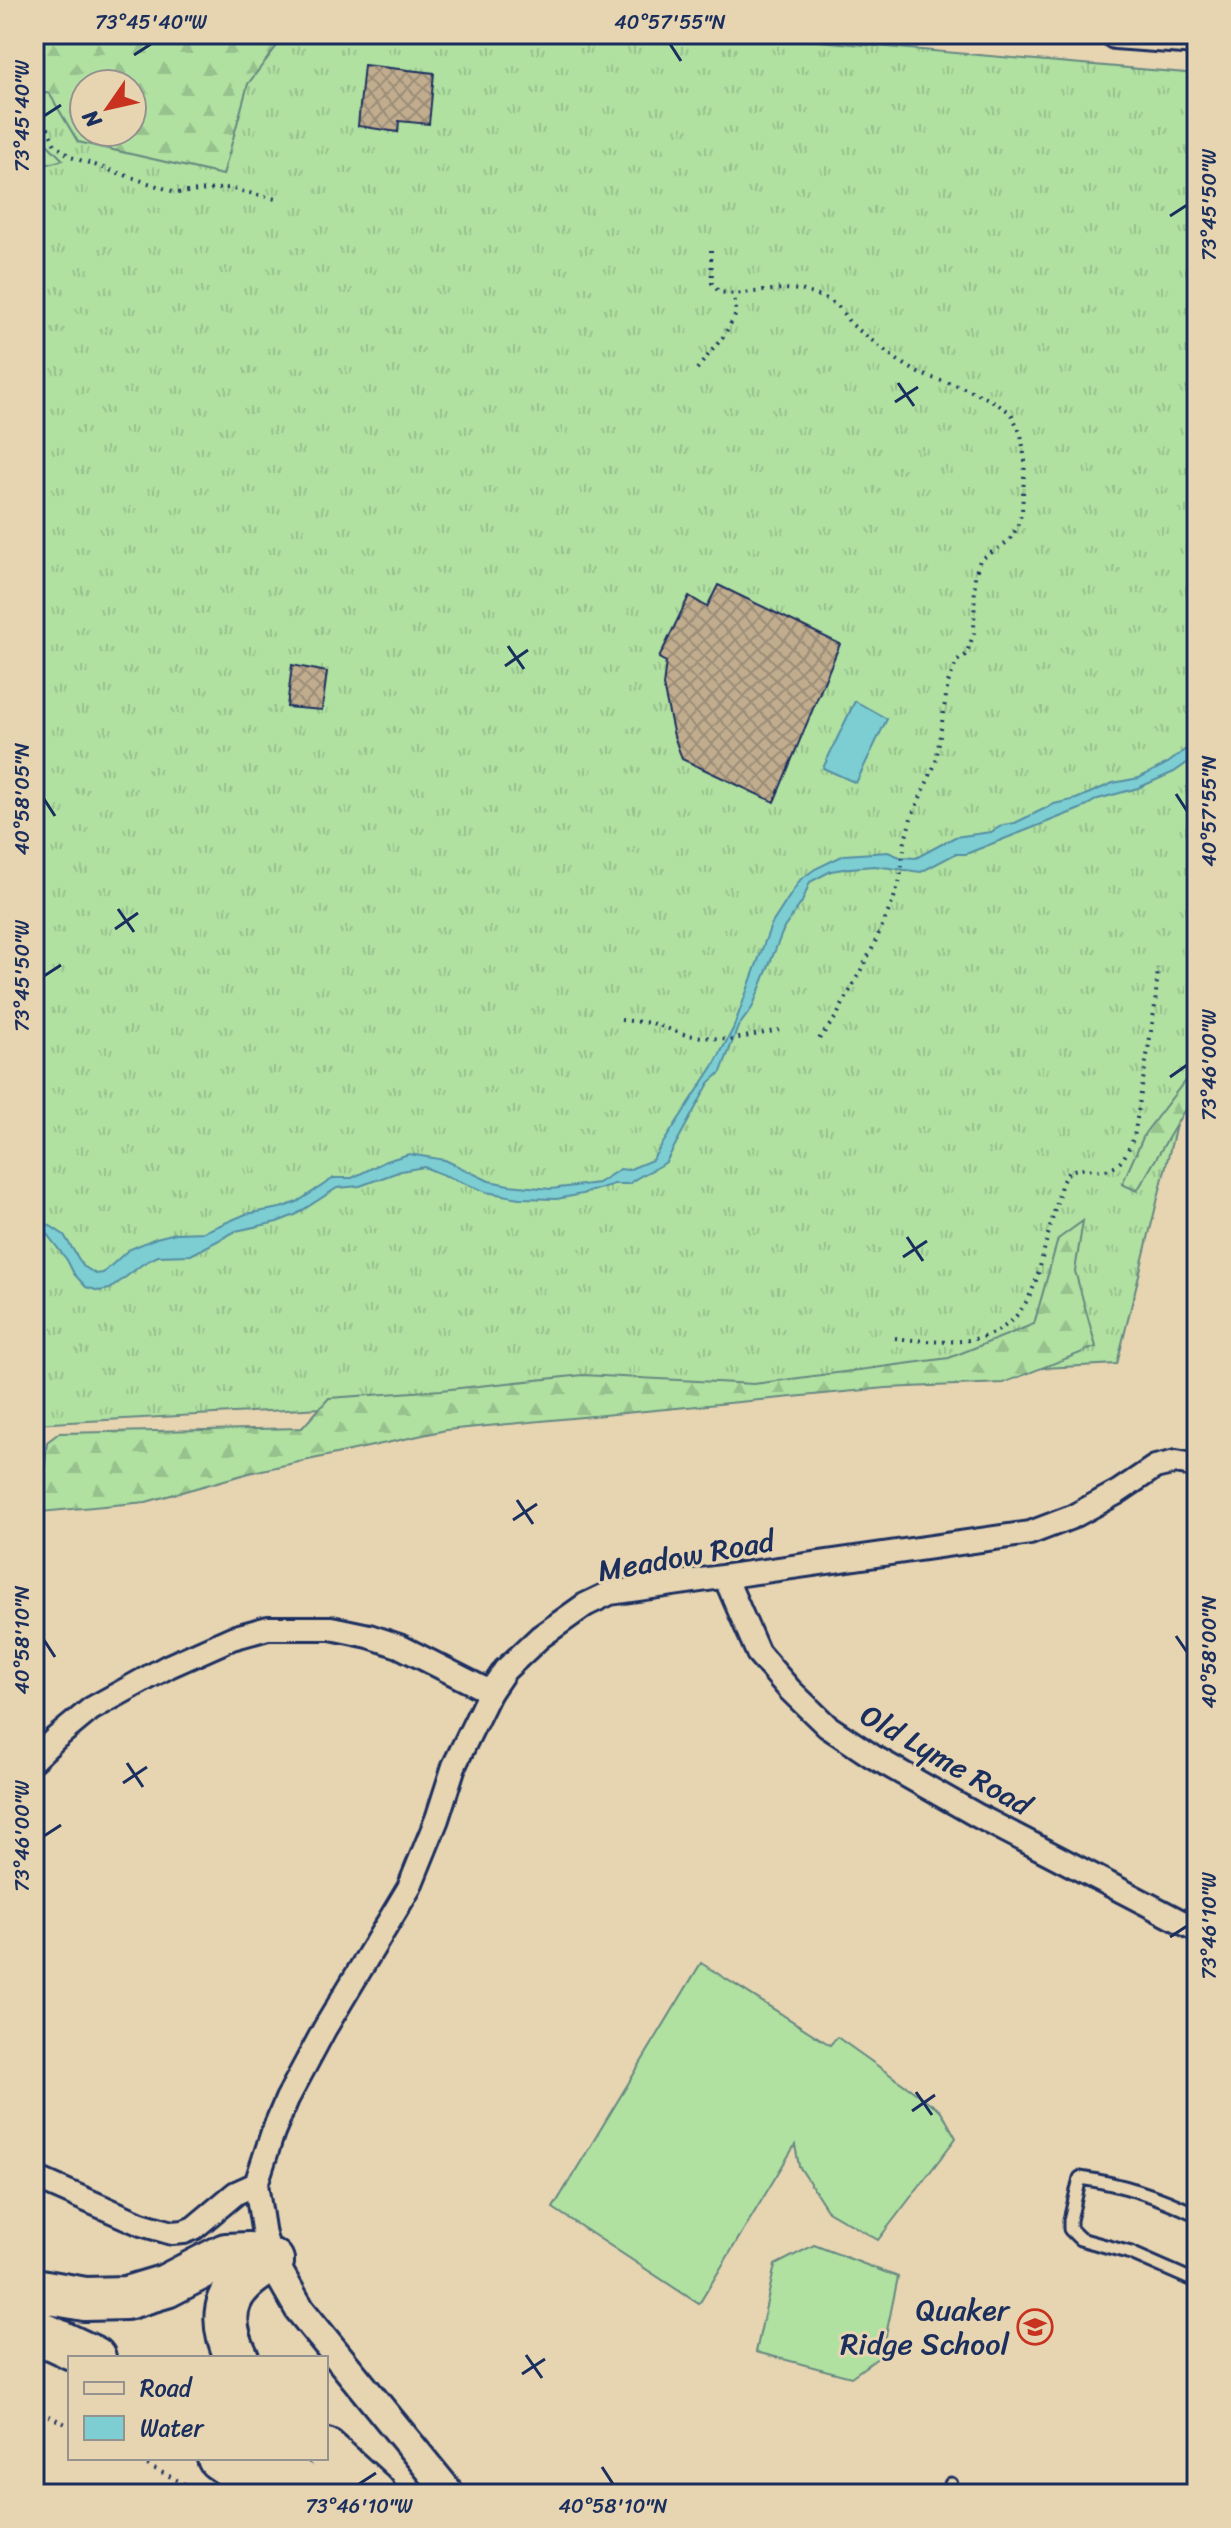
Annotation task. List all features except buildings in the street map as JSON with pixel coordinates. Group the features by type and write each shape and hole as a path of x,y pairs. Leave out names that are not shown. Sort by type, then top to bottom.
{"highway":[{"path":"34,2290 85,2299 126,2298 166,2286 226,2255 249,2254 272,2261"},
{"path":"236,2356 227,2328 228,2302 241,2282 272,2261"},
{"path":"34,2330 90,2356"},
{"path":"34,2357 68,2372"},
{"path":"328,2452 374,2494"},
{"path":"222,2460 273,2494"},
{"path":"267,2460 316,2494"}],"street":[{"path":"1115,34 1197,40"},
{"name":"Meadow Road","path":"272,2261 264,2235 256,2184 287,2099 325,2028 409,1888 454,1766 490,1692 505,1670 540,1637 585,1605 610,1593 1030,1533 1072,1517 1155,1467 1176,1462 1197,1466"},
{"name":"Old Lyme Road","path":"725,1577 758,1653 827,1726 872,1756 978,1816 1197,1930"},
{"path":"34,1759 91,1709 169,1666 232,1638 268,1628 331,1628 369,1636 399,1646 490,1692"},
{"path":"34,2177 141,2224 172,2233 194,2228 236,2193 256,2184"},
{"path":"272,2261 300,2310 450,2494"}],"lane":[{"path":"1197,2215 1161,2197 1080,2178 1070,2220 1070,2229 1080,2239 1131,2253 1197,2282"}],"path":[{"path":"34,111 41,112 55,145 71,157 178,193 228,188 276,199"},
{"path":"711,250 712,283 719,292 734,294 792,290 825,298 838,306 850,323 894,358 920,374 967,389 1011,413 1021,434 1025,460 1022,511 1017,528 1009,541 980,560 975,576 974,633 966,655 957,661 948,683 936,762 911,818 893,901 878,937 836,1017 819,1039"},
{"path":"697,369 723,337 736,314 734,294"},
{"path":"895,1338 946,1342 988,1337 1017,1315 1039,1270 1063,1179 1069,1171 1079,1168 1099,1171 1114,1167 1125,1156 1134,1137 1158,968"},
{"path":"621,1020 652,1023 686,1035 718,1038 737,1038 779,1030"},
{"path":"34,2409 68,2425"},
{"path":"137,2460 199,2494"}],"green space":[{"path":"34,34 739,34 1197,74 1197,1040 1117,1364 34,1424"},
{"path":"34,34 286,34 248,84 223,175 104,148 148,148 148,68 68,68 68,125 49,93 34,94"},
{"path":"34,118 38,118 47,144 63,160 34,168"},
{"path":"1197,1065 1197,1094 1137,1191 1122,1184 1145,1133"},
{"path":"1083,1221 1075,1271 1096,1347 1003,1383 886,1388 446,1430 253,1472 146,1502 41,1512 47,1442 59,1433 302,1428 329,1398 583,1375 754,1384 949,1358 1034,1324 1058,1239"},
{"path":"701,1963 830,2045 837,2037 941,2111 956,2138 878,2240 828,2211 799,2166 795,2145 699,2304 553,2208"},
{"path":"814,2245 898,2277 882,2355 851,2377 756,2352 775,2265"}],"water":[{"path":"855,701 887,719 856,783 823,768"},
{"path":"1191,745 1197,745 1197,756 1174,772 1138,788 1098,799 966,854 955,854 921,872 874,866 850,868 831,871 810,882 802,902 784,928 752,1008 738,1027 721,1072 709,1083 666,1162 629,1184 614,1184 557,1199 519,1198 486,1192 424,1167 401,1171 360,1186 337,1188 295,1215 236,1231 191,1255 158,1256 110,1289 99,1291 86,1287 46,1233 34,1226 34,1215 64,1235 83,1266 96,1274 103,1273 128,1250 156,1238 176,1233 204,1232 246,1214 280,1208 297,1202 334,1178 352,1178 386,1161 409,1154 445,1160 489,1181 509,1185 551,1189 598,1183 620,1169 628,1170 652,1160 714,1065 733,1029 771,925 800,880 844,855 888,852 916,858 955,837 991,832 1054,804 1076,799 1113,783 1139,778 1168,763"}],"place":[{"name":"Quaker Ridge School","path":"1035,2327"}]}
